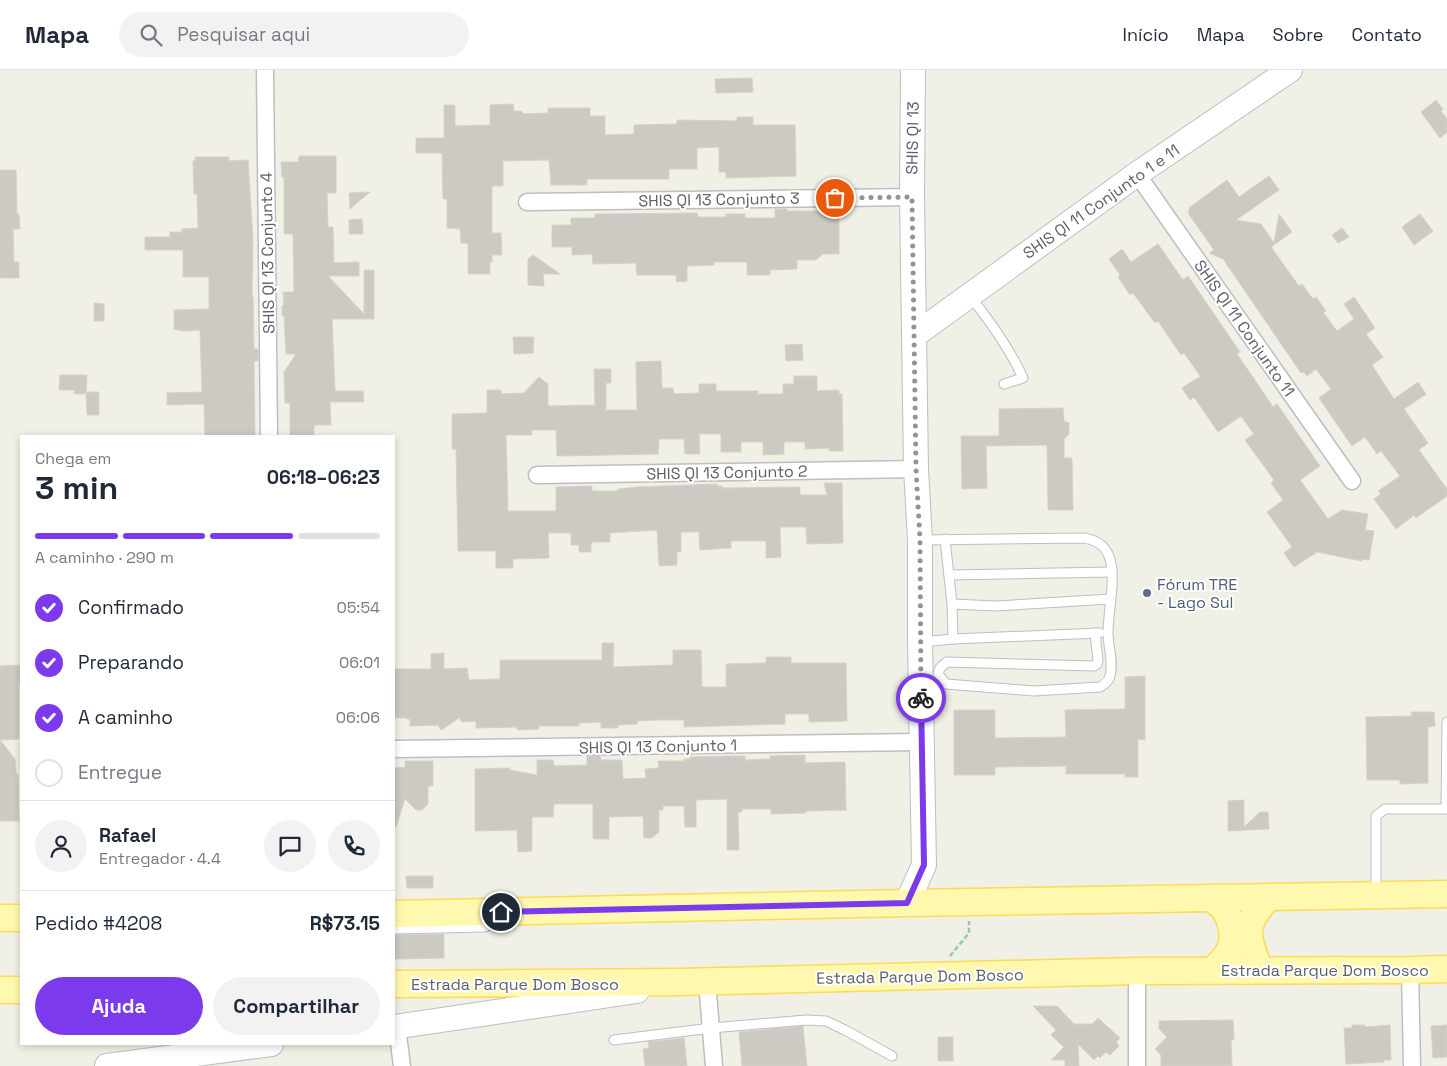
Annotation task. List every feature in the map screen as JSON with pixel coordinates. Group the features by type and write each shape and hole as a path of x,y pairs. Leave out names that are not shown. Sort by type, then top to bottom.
{"main road":[{"path":"395,914 1447,894"},
{"path":"1260,970 1250,940 1250,923 1255,910 1269,897"},
{"path":"1211,898 1223,908 1233,935 1231,948 1224,959 1213,970"},
{"path":"0,918 20,918"},
{"name":"Estrada Parque Dom Bosco","path":"395,984 680,982 1137,971 1447,969"},
{"path":"0,990 20,990"}],"street":[{"name":"SHIS QI 13 Conjunto 4","path":"265,70 270,435"},
{"name":"SHIS QI 13","path":"907,903 924,865 920,540 916,469 912,197 913,70"},
{"name":"SHIS QI 11 Conjunto 1 e 11","path":"915,335 1137,174 1290,70"},
{"name":"SHIS QI 11 Conjunto 11","path":"1137,174 1352,481"},
{"name":"SHIS QI 13 Conjunto 3","path":"527,202 912,197"},
{"name":"SHIS QI 13 Conjunto 2","path":"537,475 916,469"},
{"name":"SHIS QI 13 Conjunto 1","path":"395,749 921,742"},
{"name":"SHIS QI 13","path":"924,865 957,902"},
{"path":"1410,970 1412,1066"},
{"path":"1137,971 1137,1066"},
{"path":"707,981 714,1066"},
{"path":"402,1066 396,1027 616,994 680,982"},
{"path":"107,1066 264,1045"}],"lane":[{"path":"969,295 993,326 1016,362 1023,378 1004,384"},
{"path":"920,540 1085,538 1096,541 1104,548 1110,559 1112,572 1108,633 1111,668 1108,682 1100,687 1034,691 946,684 938,674 940,668 947,662 1094,666 1098,660 1095,633"},
{"path":"945,539 952,604 953,638"},
{"path":"949,575 1112,572"},
{"path":"952,604 996,606 1110,599"},
{"path":"920,642 953,638 1108,633"},
{"path":"1376,895 1376,816 1385,809 1446,809 1447,722"},
{"path":"395,929 486,927 519,911"},
{"path":"614,1040 711,1028 806,1020 826,1021 892,1056"}],"path":[{"path":"946,976 945,963 969,932 957,902"}],"building":[{"path":"752,78 753,92 716,93 715,79"},
{"path":"1436,100 1443,109 1441,111 1447,119 1447,132 1440,138 1421,112"},
{"path":"513,104 514,111 521,111 524,114 548,113 548,108 590,108 590,116 605,116 605,135 634,134 634,125 677,124 677,120 737,121 737,117 753,117 753,125 795,125 796,176 726,178 726,172 719,172 719,147 697,148 697,169 669,169 669,179 587,179 587,185 551,185 549,160 503,161 503,186 492,186 492,233 501,233 502,255 492,255 490,274 468,274 468,243 461,243 460,229 447,228 447,199 443,199 442,153 416,153 416,138 444,138 444,105 455,105 455,126 490,125 490,105"},
{"path":"299,156 336,156 336,193 327,193 328,227 333,227 334,263 359,262 359,276 328,276 364,314 364,270 374,270 374,319 332,319 335,391 363,391 364,402 330,402 331,425 314,425 314,435 290,435 290,403 285,403 284,372 296,354 286,354 284,316 282,316 282,306 284,305 283,292 294,292 293,234 284,234 284,177 282,177 281,162 298,162"},
{"path":"195,157 229,157 229,161 248,160 253,240 252,297 254,349 258,349 258,361 254,361 255,435 205,435 204,404 167,405 167,393 202,392 200,330 184,331 174,329 174,310 209,309 209,277 183,277 183,250 145,250 145,237 170,237 170,232 182,232 182,229 198,228 197,194 194,194 193,161 195,161"},
{"path":"0,170 16,170 17,214 19,214 20,229 13,229 14,262 19,262 19,278 0,278"},
{"path":"1269,176 1279,190 1236,220 1261,224 1274,243 1279,214 1292,232 1271,247 1299,286 1302,284 1313,299 1316,297 1326,311 1323,312 1337,331 1354,319 1344,304 1354,297 1375,328 1366,334 1383,357 1372,365 1394,399 1418,382 1426,394 1404,409 1428,443 1419,450 1447,489 1447,496 1416,518 1414,515 1396,529 1374,499 1381,494 1378,491 1400,476 1381,451 1377,454 1365,437 1352,446 1319,398 1331,389 1316,369 1307,376 1304,372 1301,373 1223,259 1209,253 1214,250 1188,213 1190,207 1227,180 1239,197"},
{"path":"370,192 350,209 349,193"},
{"path":"824,208 839,208 839,254 823,254 816,260 797,260 797,269 770,270 770,275 747,275 747,262 714,262 714,265 687,266 687,281 677,282 676,275 637,275 636,263 593,264 592,254 572,255 572,247 552,247 552,225 571,225 571,218 595,218 595,214 697,213 698,217 726,217 726,214 745,214 745,218 775,218 775,209 823,211"},
{"path":"1420,214 1433,231 1414,245 1402,227"},
{"path":"362,219 363,234 349,234 349,220"},
{"path":"1342,228 1349,237 1338,243 1332,235"},
{"path":"1158,244 1183,280 1188,276 1240,352 1237,354 1273,407 1277,404 1320,466 1300,480 1328,519 1342,510 1368,514 1365,530 1374,531 1369,560 1362,559 1362,561 1317,552 1294,567 1284,553 1292,547 1267,512 1283,500 1271,483 1274,480 1245,440 1254,434 1241,416 1218,432 1194,397 1190,400 1182,388 1201,377 1184,353 1181,355 1158,321 1155,323 1133,293 1130,295 1109,259 1122,249 1131,262"},
{"path":"533,255 560,274 543,274 544,286 528,285 528,259"},
{"path":"94,303 104,304 104,321 94,321"},
{"path":"513,337 534,337 533,353 514,354"},
{"path":"802,344 803,360 786,361 785,345"},
{"path":"661,361 662,388 673,388 674,394 699,393 699,384 716,384 716,391 758,391 758,394 783,394 783,384 794,384 794,376 817,376 817,391 839,390 839,394 842,394 843,451 829,451 829,448 805,449 805,442 784,442 784,454 763,455 763,442 741,442 741,452 721,452 721,434 699,434 700,454 685,454 684,439 659,439 658,454 557,456 556,430 532,430 532,435 506,435 508,511 556,511 556,487 592,486 592,491 618,491 618,489 638,487 717,484 722,486 722,488 800,487 800,495 827,495 824,483 842,483 843,543 807,544 806,527 780,527 781,557 766,558 766,541 731,541 731,548 700,550 699,532 681,532 681,552 677,552 677,565 659,566 657,530 610,533 610,542 592,542 591,552 579,552 579,545 571,545 571,533 548,533 549,558 513,559 513,568 496,568 496,551 458,551 456,449 452,449 452,414 487,413 487,390 501,390 501,394 524,393 539,377 548,384 548,406 595,405 594,369 611,369 611,383 606,383 606,410 637,410 636,362"},
{"path":"60,375 87,375 86,394 74,394 75,390 59,390"},
{"path":"86,392 99,392 99,415 87,415"},
{"path":"1063,408 1064,421 1069,423 1069,434 1064,439 1064,458 1072,458 1073,510 1048,510 1047,445 986,446 987,488 962,489 961,436 999,436 999,409"},
{"path":"602,643 614,643 613,667 673,665 673,650 701,650 702,687 726,687 726,664 766,663 766,657 791,657 791,663 846,663 847,721 809,722 809,714 785,714 785,724 684,727 684,720 656,720 618,725 618,728 601,728 601,722 579,723 579,726 539,726 539,729 517,730 517,727 476,728 476,721 462,722 459,718 441,730 438,725 410,726 410,719 395,718 395,669 431,669 431,654 444,653 444,669 467,668 469,680 500,679 500,660 602,660"},
{"path":"20,665 19,739 0,740 0,666"},
{"path":"1145,676 1145,740 1138,739 1138,777 1125,777 1125,774 1066,774 1066,766 995,767 995,775 954,775 954,710 995,710 995,738 1066,737 1065,710 1125,709 1125,677"},
{"path":"1411,712 1434,712 1435,726 1428,727 1428,783 1400,784 1400,780 1367,780 1366,717 1412,716"},
{"path":"0,740 15,759 16,774 18,774 19,821 0,821"},
{"path":"805,755 805,763 845,762 846,810 771,814 771,809 742,809 742,812 738,812 739,850 727,850 727,799 696,800 696,827 685,827 684,806 663,806 663,810 659,810 659,832 652,838 644,838 643,816 609,817 609,839 593,839 593,804 554,804 553,817 532,817 532,851 518,852 517,830 475,831 475,769 509,768 510,770 537,775 537,760 553,760 554,766 587,765 587,756 600,756 601,760 622,760 623,779 646,778 645,769 659,768 658,761 684,761 684,759 690,759 690,757 745,756 745,760 770,759 770,756"},
{"path":"405,761 433,761 433,786 428,786 428,804 422,810 416,810 405,799 395,827 395,768 405,767"},
{"path":"1244,800 1244,827 1260,812 1268,812 1269,829 1228,831 1228,801"},
{"path":"406,876 433,876 433,888 407,888"},
{"path":"444,934 444,958 395,959 395,935"},
{"path":"1033,1006 1057,1006 1074,1024 1092,1024 1098,1018 1120,1038 1116,1042 1119,1046 1110,1055 1106,1052 1100,1058 1098,1056 1094,1060 1078,1044 1079,1066 1065,1066 1065,1060 1051,1060 1064,1047 1051,1035 1056,1030"},
{"path":"1233,1020 1234,1039 1231,1040 1232,1066 1161,1066 1161,1055 1155,1049 1167,1037 1159,1029 1159,1021"},
{"path":"1352,1025 1365,1025 1365,1027 1390,1025 1391,1060 1346,1064 1344,1028 1352,1028"},
{"path":"1447,1025 1447,1057 1433,1058 1431,1026"},
{"path":"803,1026 807,1066 742,1066 739,1032"},
{"path":"938,1037 953,1037 953,1061 938,1061"},
{"path":"684,1038 687,1066 645,1066 643,1049 649,1048 648,1042"}],"way so far":[{"path":"835,198 912,197 916,469 920,540 921,698"}],"place":[{"name":"Fórum TRE - Lago Sul","path":"1147,593"}],"route":[{"path":"501,912 907,903 924,865 921,698"}]}
